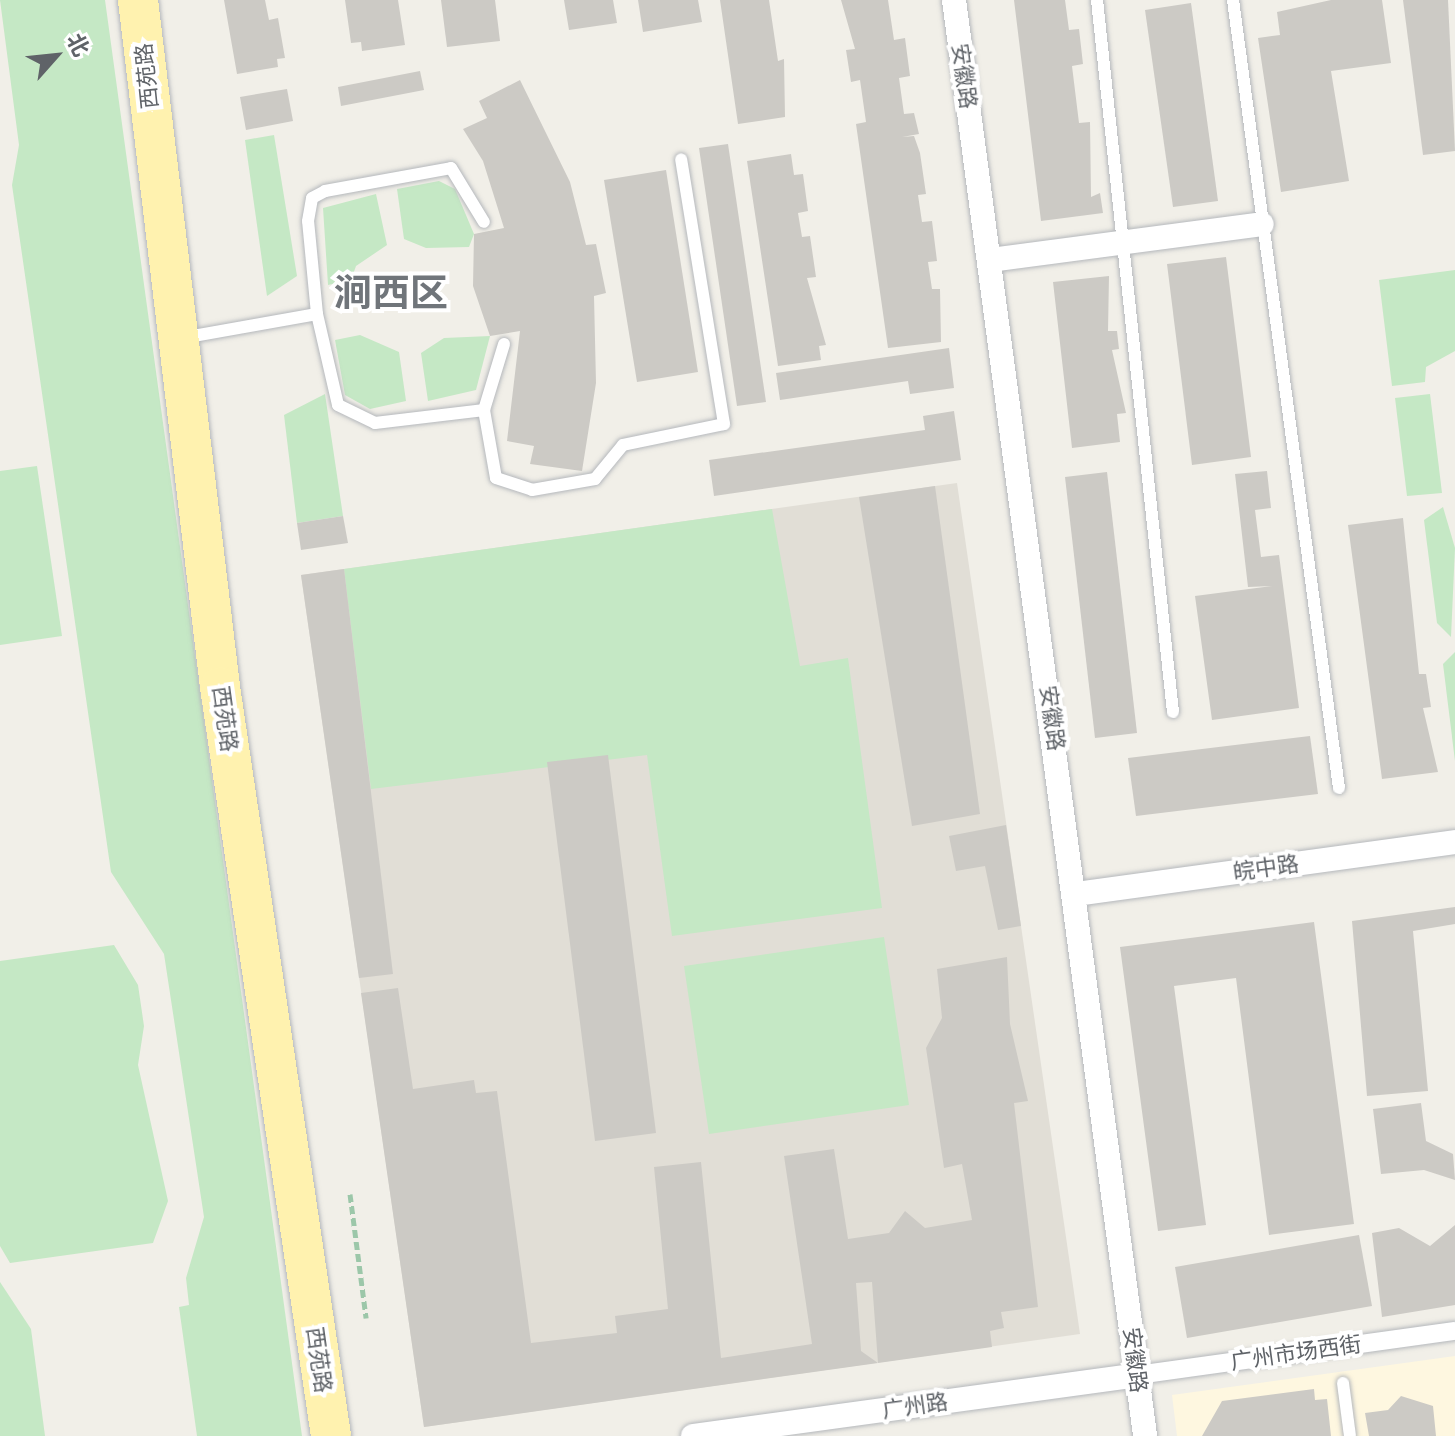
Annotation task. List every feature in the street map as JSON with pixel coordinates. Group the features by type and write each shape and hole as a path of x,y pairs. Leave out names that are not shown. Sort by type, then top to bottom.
{"main road":[{"name":"西苑路","path":"138,2 175,339 331,1436"}],"street":[{"name":"安徽路","path":"954,0 1076,894 1145,1436"},
{"path":"990,260 1262,224"},
{"name":"皖中路","path":"1076,894 1455,842"},
{"name":"广州市场西街","path":"1137,1375 1455,1331"},
{"name":"广州路","path":"693,1436 1137,1375"}],"lane":[{"path":"1097,0 1126,242 1173,712"},
{"path":"1233,0 1339,788"},
{"path":"504,344 484,410 496,478 532,490 595,479 623,445 724,424 681,159"},
{"path":"484,222 451,168 325,191 312,198 308,221 317,314 338,405 354,418 375,423 484,410"},
{"path":"175,339 317,314"},
{"path":"1343,1383 1350,1436"}],"path":[{"path":"350,1194 366,1318"}],"shaded area":[{"path":"957,483 1080,1334 424,1427 301,575"},
{"path":"1455,1356 1455,1436 1177,1436 1172,1395"}],"green space":[{"path":"0,0 105,0 302,1436 197,1436 179,1307 189,1305 186,1278 204,1217 164,954 111,872 12,185 19,145"},
{"path":"274,135 297,276 267,296 245,140"},
{"path":"439,181 455,189 474,234 469,247 426,248 404,239 397,189"},
{"path":"376,194 387,245 356,266 351,280 328,285 323,208"},
{"path":"1455,270 1455,351 1426,367 1425,382 1392,386 1379,280"},
{"path":"360,335 399,352 406,401 370,409 345,395 335,340"},
{"path":"490,336 476,390 428,401 421,353 444,338"},
{"path":"325,394 343,516 297,523 284,415"},
{"path":"1430,394 1442,493 1407,496 1395,398"},
{"path":"37,466 62,636 0,645 0,471"},
{"path":"1443,507 1455,548 1451,637 1437,623 1424,520"},
{"path":"772,509 800,666 848,658 882,908 672,936 647,755 371,789 344,569"},
{"path":"1455,652 1455,761 1443,664"},
{"path":"884,937 909,1105 709,1134 684,966"},
{"path":"114,945 138,985 144,1026 138,1065 168,1201 153,1243 10,1263 0,1246 0,961"},
{"path":"0,1282 31,1329 45,1436 0,1436"}],"building":[{"path":"224,0 265,0 269,20 278,18 285,58 277,59 278,67 237,74"},
{"path":"345,0 398,0 405,45 362,51 361,42 351,43"},
{"path":"441,0 495,0 500,41 447,47"},
{"path":"564,0 613,0 617,23 569,30"},
{"path":"638,0 698,0 702,22 643,32"},
{"path":"720,0 769,0 778,61 784,59 785,117 738,124"},
{"path":"841,0 888,0 894,40 905,38 910,76 899,78 904,114 914,113 919,134 902,137 914,136 920,153 926,194 918,195 922,222 932,221 937,261 928,262 932,289 940,289 941,342 888,348 856,124 866,122 860,80 851,82 846,50 855,49"},
{"path":"1014,0 1065,0 1069,30 1079,29 1083,64 1072,66 1079,123 1090,122 1091,197 1100,193 1103,213 1041,221"},
{"path":"1331,0 1382,0 1391,63 1331,71 1349,181 1281,192 1258,38 1280,35 1277,12"},
{"path":"1403,0 1448,0 1455,151 1423,155"},
{"path":"1191,3 1218,201 1173,207 1145,10"},
{"path":"420,71 424,90 341,106 338,87"},
{"path":"520,80 570,182 586,245 596,244 606,293 594,296 596,383 582,471 530,464 534,446 507,441 520,331 490,336 473,286 474,234 504,228 483,161 463,129 487,118 479,101"},
{"path":"287,89 293,121 246,130 240,97"},
{"path":"728,144 766,402 737,406 699,148"},
{"path":"791,154 794,175 803,174 808,211 798,213 802,237 810,236 816,277 807,278 826,345 819,346 821,360 778,366 747,161"},
{"path":"666,170 698,372 637,382 604,180"},
{"path":"1226,257 1251,457 1192,465 1167,264"},
{"path":"1109,276 1108,331 1117,331 1119,349 1112,350 1126,413 1117,414 1120,442 1072,448 1053,282"},
{"path":"949,348 954,388 910,394 908,381 780,400 776,373"},
{"path":"954,411 961,460 714,496 709,460 925,430 923,416"},
{"path":"1267,471 1271,508 1255,510 1261,557 1279,555 1299,708 1212,720 1195,596 1272,586 1248,587 1235,474"},
{"path":"1107,472 1137,733 1095,738 1065,477"},
{"path":"935,486 980,814 912,826 859,497"},
{"path":"343,516 348,543 301,550 297,523"},
{"path":"1403,518 1419,674 1426,674 1431,707 1423,708 1438,772 1382,779 1348,525"},
{"path":"344,569 393,974 359,978 301,575"},
{"path":"1310,736 1318,794 1136,816 1128,758"},
{"path":"608,755 656,1133 595,1141 547,762"},
{"path":"1006,825 1021,926 998,930 985,866 956,871 949,836"},
{"path":"1455,907 1455,924 1413,931 1428,1091 1367,1096 1352,921"},
{"path":"1314,922 1354,1224 1269,1235 1236,978 1174,986 1206,1225 1158,1231 1120,947"},
{"path":"1007,957 1010,1024 1028,1101 1014,1103 1038,1307 1001,1312 1004,1328 990,1331 992,1347 424,1427 361,993 398,988 413,1089 474,1080 476,1093 497,1091 531,1343 617,1333 615,1316 668,1309 654,1167 701,1162 721,1358 812,1344 784,1156 834,1149 848,1239 889,1233 905,1211 925,1228 972,1220 962,1164 944,1168 926,1048 942,1018 937,969","holes":["872,1282 878,1363 861,1351 856,1283"]},
{"path":"1421,1103 1426,1141 1453,1154 1455,1180 1424,1170 1381,1174 1373,1109"},
{"path":"1455,1225 1455,1305 1382,1317 1372,1233 1399,1228 1430,1246"},
{"path":"1359,1235 1372,1306 1187,1338 1175,1267"},
{"path":"1314,1389 1315,1400 1327,1399 1331,1436 1202,1436 1222,1401"},
{"path":"1401,1396 1433,1406 1436,1436 1369,1436 1365,1413 1388,1410"}],"district":[{"name":"涧西区","path":"391,293"}]}
